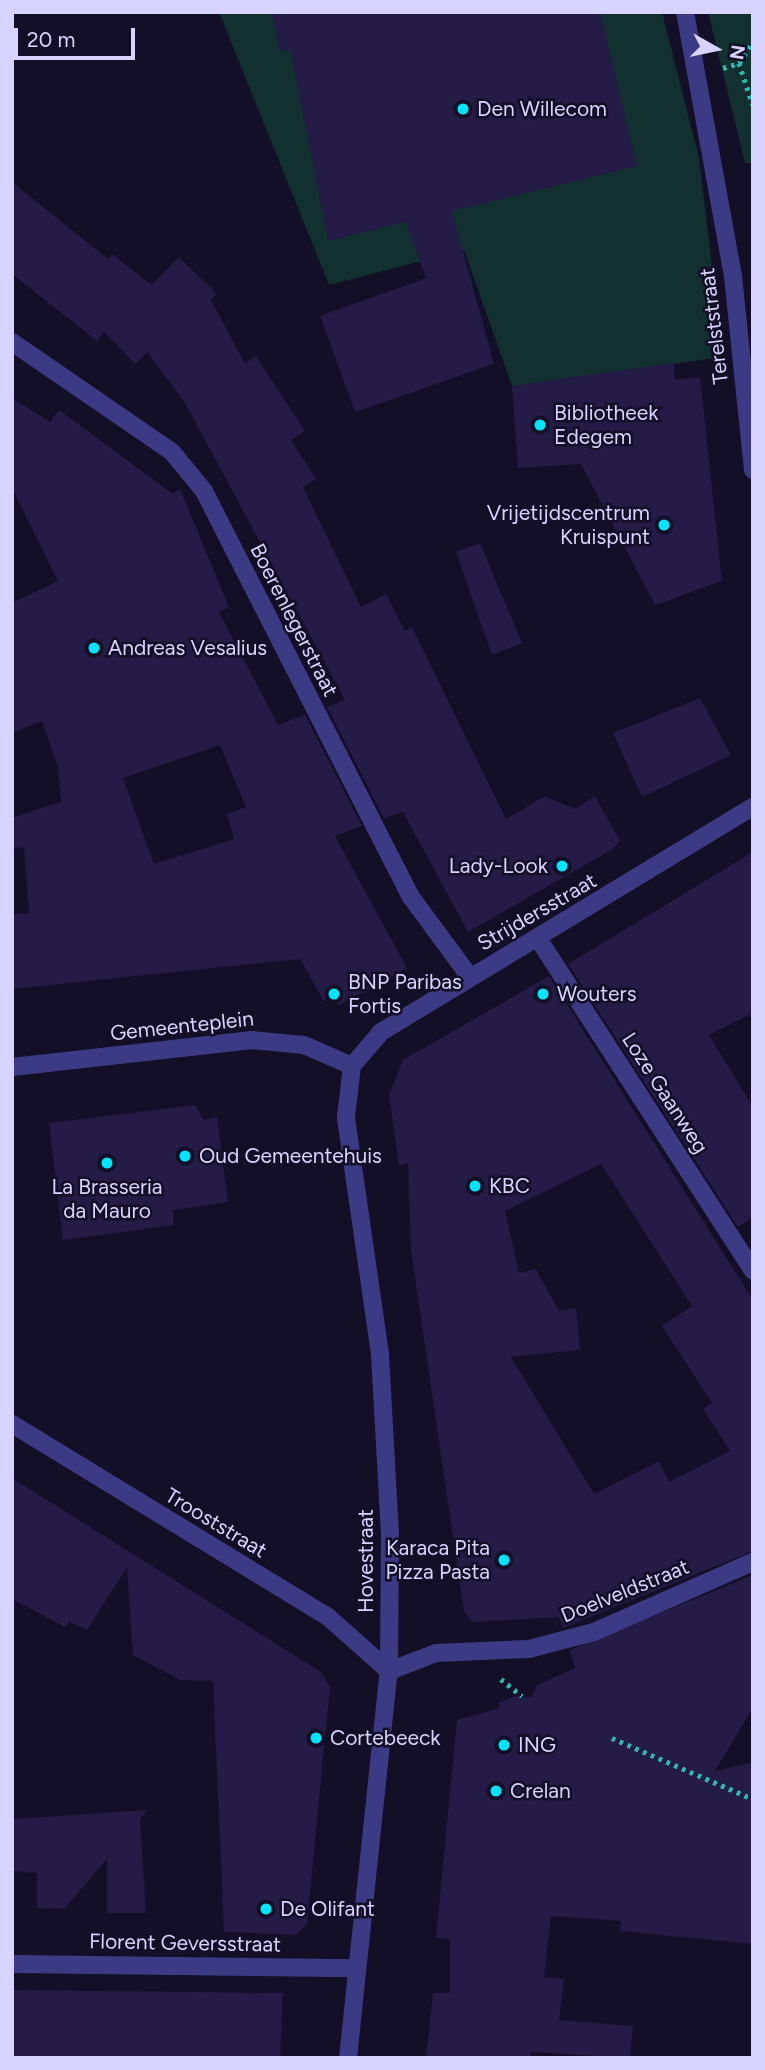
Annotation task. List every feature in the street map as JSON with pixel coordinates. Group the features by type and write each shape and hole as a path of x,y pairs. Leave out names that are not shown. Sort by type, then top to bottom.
{"street":[{"name":"Terelststraat","path":"685,12 733,276 753,470"},
{"name":"Boerenlegerstraat","path":"12,342 172,452 204,491 411,897 470,977"},
{"name":"Strijdersstraat","path":"352,1066 381,1032 470,977 539,940 753,807"},
{"name":"Loze Gaanweg","path":"539,940 753,1271"},
{"name":"Gemeenteplein","path":"12,1067 252,1040 304,1045 352,1066"},
{"name":"Hovestraat","path":"348,2058 389,1671 389,1451 346,1117 352,1066"},
{"name":"Trooststraat","path":"12,1424 327,1616 389,1671"},
{"name":"Doelveldstraat","path":"389,1671 436,1653 529,1649 594,1632 753,1562"},
{"name":"Florent Geversstraat","path":"12,1964 357,1968"}],"path":[{"path":"698,75 739,63 753,41"},
{"path":"739,63 753,105"},
{"path":"612,1738 753,1799"}],"green space":[{"path":"219,12 662,12 699,158 723,357 512,386 464,250 329,285"},
{"path":"708,12 753,12 753,163 745,163"}],"building":[{"name":"Den Willecom","path":"271,12 600,12 637,166 452,211 494,364 355,412 320,316 426,278 405,222 328,241 290,50 280,52"},
{"path":"12,182 108,259 112,254 152,285 179,257 217,294 211,300 245,364 256,356 305,431 291,440 316,479 303,487 361,607 386,594 405,631 412,627 506,819 545,796 575,809 595,796 620,841 613,849 468,932 403,812 384,818 327,707 345,700 184,401 147,352 135,364 104,332 97,341 12,274"},
{"name":"Vrijetijdscentrum Kruispunt","path":"674,363 675,380 700,377 722,581 655,605 581,464 518,468 512,386"},
{"path":"12,398 50,422 59,410 173,494 180,489 229,607 219,612 278,725 305,715 362,826 335,836 407,968 340,1005 323,1000 300,959 12,989 12,914 29,913 24,847 12,849 12,818 61,802 58,767 42,721 12,733 12,603 58,581 12,488","holes":["220,745 246,807 227,814 234,839 154,864 123,778"]},
{"path":"480,543 522,643 492,655 456,552"},
{"path":"700,698 731,755 642,797 613,733"},
{"path":"753,852 753,1013 709,1035 753,1107 753,1217 738,1227 568,964"},
{"path":"549,976 753,1300 753,1551 563,1628 559,1617 473,1622 464,1612 411,1250 408,1163 399,1166 389,1095 403,1060","holes":["601,1164 692,1306 662,1326 712,1403 703,1409 730,1451 669,1482 659,1461 594,1494 511,1357 580,1350 576,1308 559,1311 536,1269 519,1273 505,1211"]},
{"path":"195,1105 204,1120 217,1117 228,1202 173,1210 174,1225 63,1240 49,1123"},
{"path":"12,1478 321,1672 330,1687 307,1924 296,1935 224,1932 213,1681 180,1680 133,1655 127,1567 87,1630 69,1622 65,1627 12,1599"},
{"path":"753,1575 753,1708 715,1771 753,1762 753,1944 620,1931 621,1921 551,1916 544,1977 564,1979 559,2020 633,2026 630,2058 531,2052 530,2058 426,2058 433,1993 450,1993 450,1939 436,1938 457,1720 500,1708 498,1703 515,1696 532,1697 537,1685 575,1668 570,1650"},
{"path":"147,1810 140,1819 146,1913 107,1913 107,1859 64,1909 37,1908 37,1873 12,1871 12,1819"},
{"path":"12,1990 283,1993 280,2058 12,2058"}],"place":[{"name":"Den Willecom","path":"463,109"},
{"name":"Bibliotheek Edegem","path":"540,425"},
{"name":"Vrijetijdscentrum Kruispunt","path":"664,525"},
{"name":"Andreas Vesalius","path":"94,648"},
{"name":"Lady-Look","path":"562,866"},
{"name":"BNP Paribas Fortis","path":"334,994"},
{"name":"Wouters","path":"543,994"},
{"name":"Oud Gemeentehuis","path":"185,1156"},
{"name":"La Brasseria da Mauro","path":"107,1163"},
{"name":"KBC","path":"475,1186"},
{"name":"Karaca Pita Pizza Pasta","path":"504,1560"},
{"name":"Cortebeeck","path":"316,1738"},
{"name":"ING","path":"504,1745"},
{"name":"Crelan","path":"496,1791"},
{"name":"De Olifant","path":"266,1909"}]}
